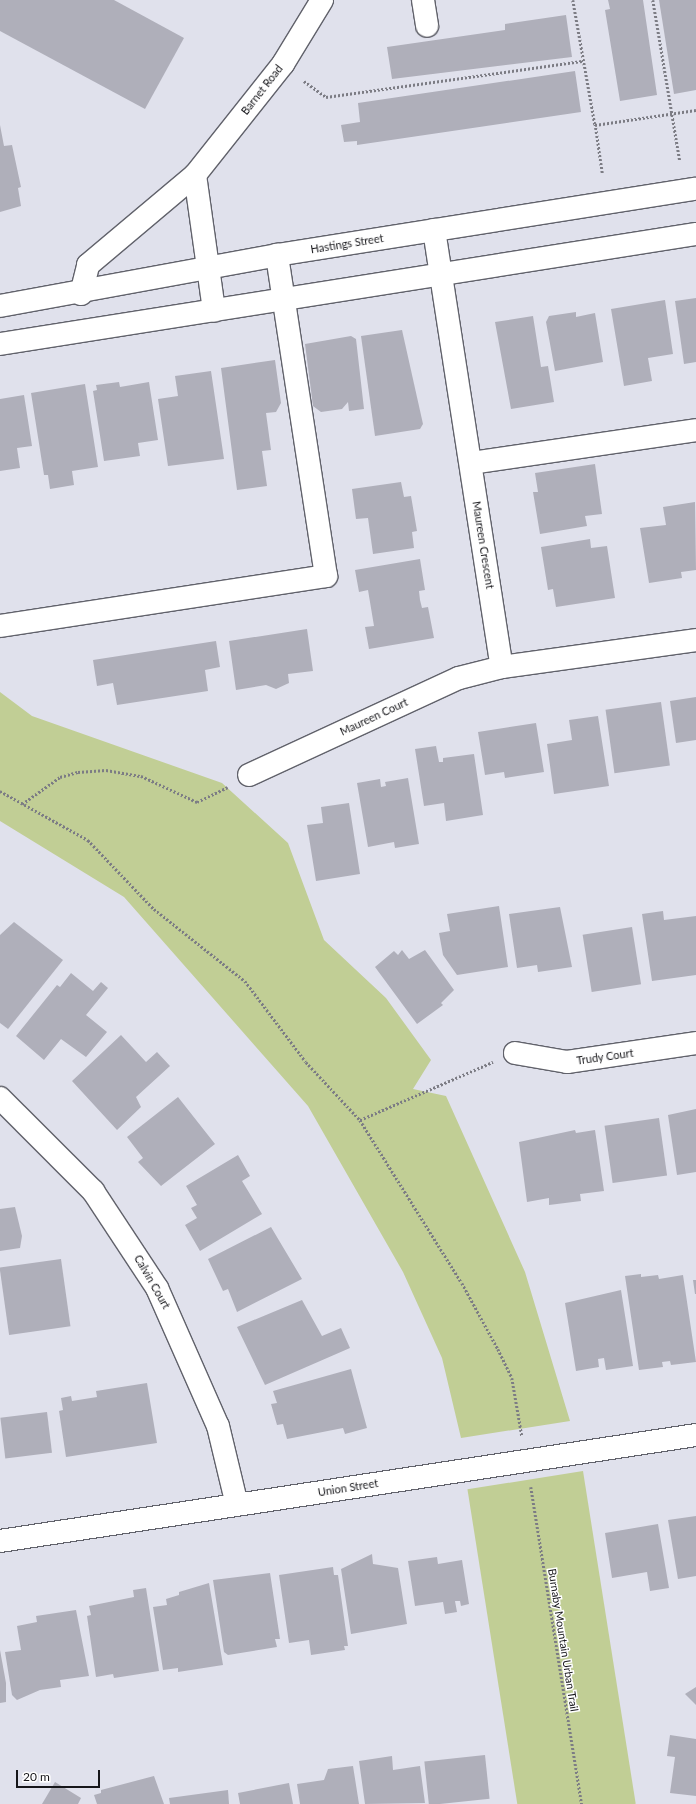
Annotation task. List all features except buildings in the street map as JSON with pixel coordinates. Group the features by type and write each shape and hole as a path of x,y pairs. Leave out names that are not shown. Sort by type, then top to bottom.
{"street":[{"name":"Barnet Road","path":"81,294 88,265 195,175 283,64 322,0"},
{"path":"423,0 427,26"},
{"path":"195,175 214,311"},
{"name":"Hastings Street","path":"0,306 81,294 277,255 696,189"},
{"name":"Maureen Crescent","path":"434,230 502,667"},
{"path":"0,344 283,299 441,276 696,234"},
{"path":"0,626 326,576 277,255"},
{"path":"471,463 696,430"},
{"path":"502,667 696,640"},
{"name":"Maureen Court","path":"249,775 459,678 502,667"},
{"name":"Trudy Court","path":"515,1054 567,1062 696,1043"},
{"name":"Calvin Court","path":"0,1098 93,1191 157,1288 218,1426 236,1505"},
{"name":"Union Street","path":"0,1541 696,1435"}],"path":[{"path":"573,0 602,173"},
{"path":"653,0 680,161"},
{"path":"304,81 326,97 583,61"},
{"path":"595,125 696,110"},
{"path":"22,804 60,777 78,772 106,770 141,776 197,802 249,775"},
{"path":"0,792 88,840 154,909 245,981 306,1062 360,1120 462,1283 498,1349 512,1378 523,1440"},
{"path":"360,1120 515,1054"},
{"name":"Burnaby Mountain Urban Trail","path":"530,1482 582,1804"}],"green space":[{"path":"0,692 32,716 222,783 288,843 324,940 386,998 431,1060 413,1089 446,1096 525,1272 570,1421 461,1438 442,1358 403,1272 308,1106 124,897 0,821"},
{"path":"583,1471 636,1804 517,1804 467,1489"}]}
